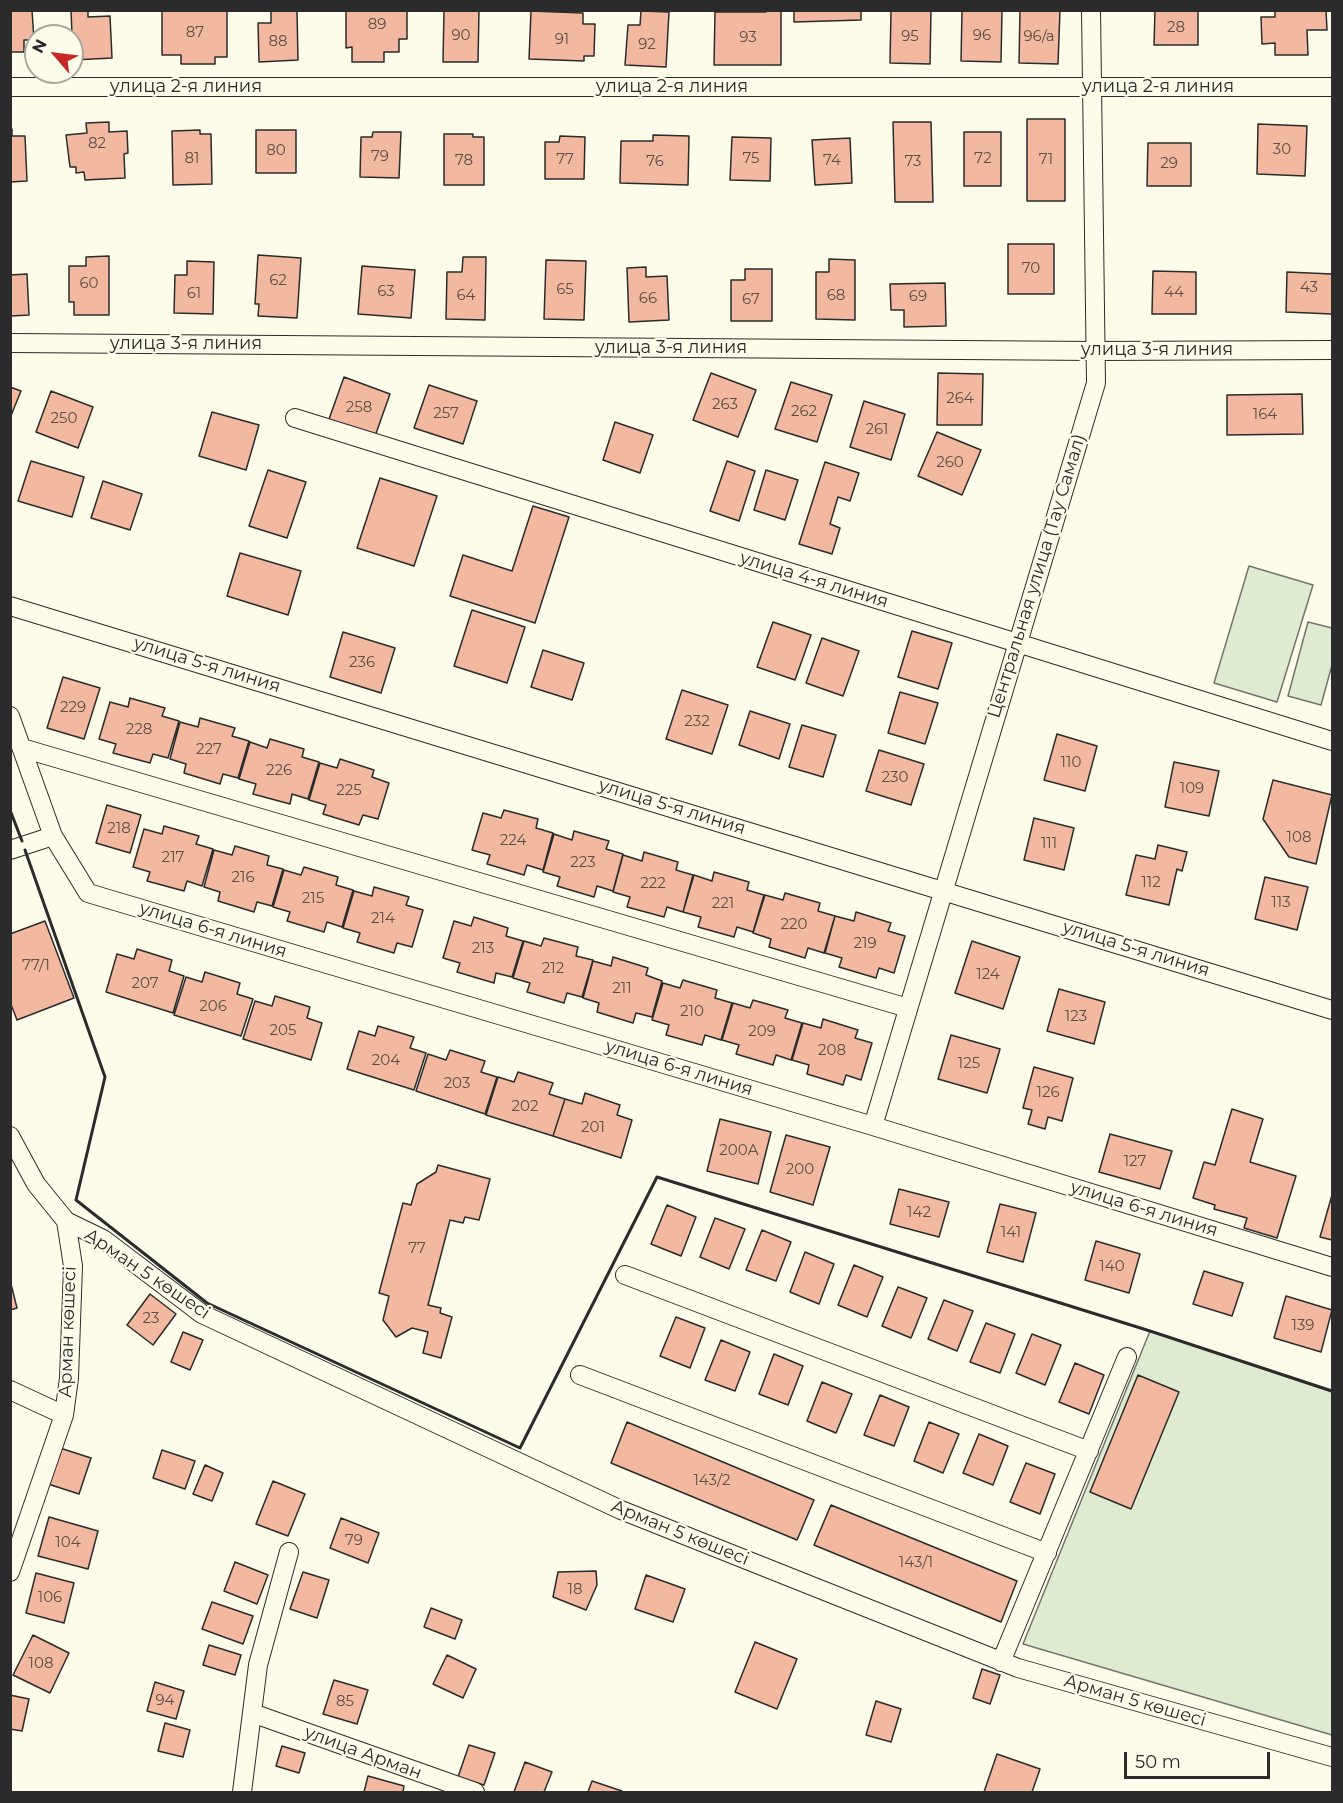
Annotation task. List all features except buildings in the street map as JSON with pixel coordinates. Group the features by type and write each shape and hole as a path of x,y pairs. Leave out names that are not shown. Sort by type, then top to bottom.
{"street":[{"name":"Центральная улица (Тау Самал)","path":"873,1126 1096,383 1091,10"},
{"name":"улица 2-я линия","path":"10,87 1332,87"},
{"name":"улица 3-я линия","path":"10,343 1095,351 1332,350"},
{"name":"улица 4-я линия","path":"295,418 1332,741"},
{"name":"улица 5-я линия","path":"10,606 1332,1010"},
{"name":"улица 6-я линия","path":"10,716 53,836 88,893 873,1126 1332,1267"},
{"path":"22,748 908,1008"},
{"path":"10,850 53,836"},
{"path":"10,1136 36,1184 66,1221"},
{"name":"Арман көшесі","path":"10,1572 64,1415 69,1378 73,1266 66,1221"},
{"name":"Арман 5 көшесі","path":"66,1221 104,1239 202,1314 621,1510 1018,1668 1332,1757"},
{"path":"625,1275 1089,1450"},
{"path":"1001,1662 1127,1357"},
{"path":"580,1375 1047,1553"},
{"path":"10,1390 64,1415"},
{"path":"242,1792 258,1665 289,1552"},
{"name":"улица Арман","path":"252,1713 475,1792"}],"green space":[{"path":"1249,566 1313,585 1277,702 1214,683"},
{"path":"1308,622 1332,628 1332,665 1321,705 1288,696"},
{"path":"1150,1331 1332,1392 1332,1735 1023,1644"}],"wall":[{"path":"10,810 22,841"},
{"path":"25,850 105,1077 76,1200 207,1303 520,1448 657,1177 1150,1331 1332,1391"}]}
